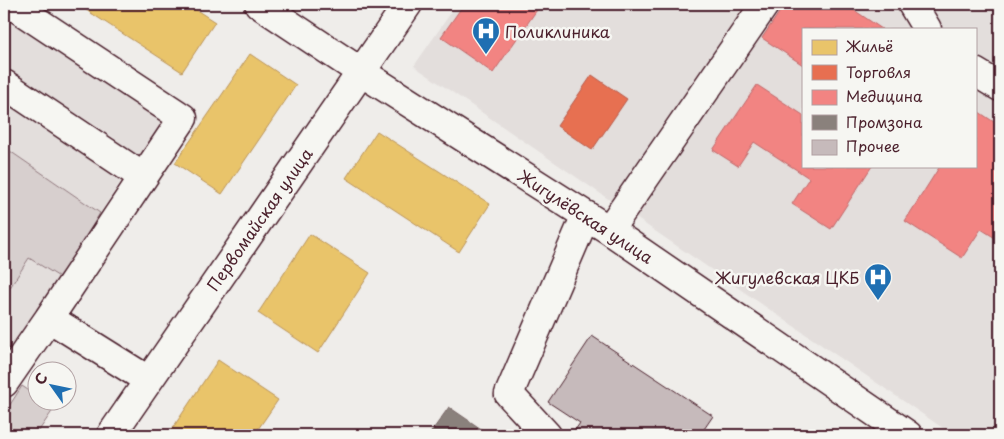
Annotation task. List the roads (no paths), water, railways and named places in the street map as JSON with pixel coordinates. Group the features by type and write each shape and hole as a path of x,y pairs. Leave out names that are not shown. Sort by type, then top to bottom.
{"street":[{"path":"4,383 182,118 11,4"},
{"name":"Жигулёвская улица","path":"259,4 361,72 609,230 908,435"},
{"name":"Первомайская улица","path":"111,435 408,4"},
{"path":"609,230 765,4"},
{"path":"912,4 926,28"},
{"path":"976,73 1000,87"},
{"path":"4,84 143,177"},
{"path":"547,435 509,394 586,215"},
{"path":"49,318 148,380"}],"place":[{"name":"Поликлиника","path":"486,55"},
{"name":"Жигулевская ЦКБ","path":"878,301"}]}
